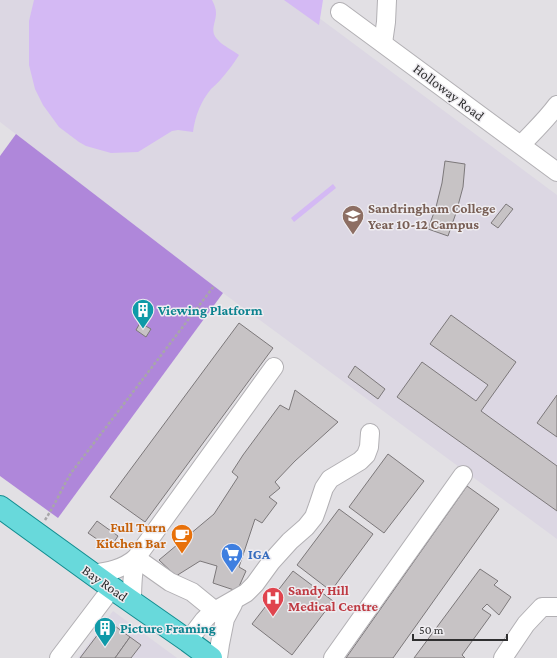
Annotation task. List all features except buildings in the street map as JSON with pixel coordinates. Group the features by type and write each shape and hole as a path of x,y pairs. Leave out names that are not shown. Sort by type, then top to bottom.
{"main road":[{"name":"Bay Road","path":"0,507 92,574 198,648"}],"street":[{"path":"383,43 387,0"},
{"name":"Holloway Road","path":"340,12 557,172"},
{"path":"525,148 538,136 554,109"},
{"path":"92,574 117,569 129,564 136,558 274,367"},
{"path":"198,648 223,608 246,593 255,584 271,562 314,517 324,488 330,479 360,461 366,455 369,447 370,433"},
{"path":"333,658 463,475"},
{"path":"136,558 170,582 223,608"},
{"path":"132,602 133,568 136,558"},
{"path":"59,658 112,588"},
{"path":"503,658 526,624 542,607 557,607"},
{"path":"218,658 225,619 223,608"}],"path":[{"path":"35,533 54,506 63,485 71,473 214,286"}],"shaded area":[{"name":"Sandringham College Year 10-12 Campus","path":"0,0 295,0 557,195 557,539 223,293 0,122"},
{"path":"34,0 212,0 216,11 213,30 215,37 239,55 220,81 211,89 201,104 195,120 193,132 178,130 172,131 138,152 111,153 86,146 79,142 59,127 43,105 35,89 29,65 29,21"},
{"path":"284,0 323,0 319,25"},
{"path":"16,134 223,293 58,518 0,476 0,156"},
{"path":"333,184 336,188 294,222 291,218"},
{"path":"113,611 177,658 78,658"}],"place":[{"name":"Sandringham College Year 10-12 Campus","path":"353,236"},
{"name":"Viewing Platform","path":"143,330"},
{"name":"Full Turn Kitchen Bar","path":"182,554"},
{"name":"IGA","path":"232,574"},
{"name":"Sandy Hill Medical Centre","path":"273,618"},
{"name":"Picture Framing","path":"105,648"}]}
